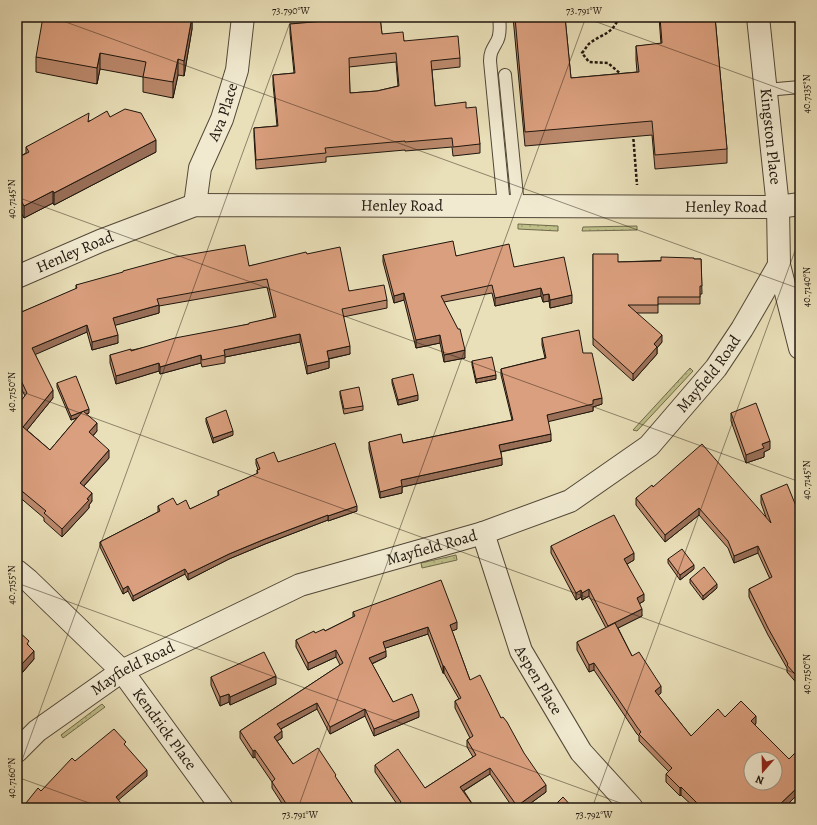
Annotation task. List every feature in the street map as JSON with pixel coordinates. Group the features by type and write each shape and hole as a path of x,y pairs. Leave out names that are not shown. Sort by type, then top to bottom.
{"street":[{"name":"Ava Place","path":"195,205 200,168 222,119 237,70 243,17"},
{"name":"Kingston Place","path":"758,17 778,207 778,265 800,348"},
{"name":"Henley Road","path":"17,277 100,240 195,205 778,207 800,204"},
{"name":"Mayfield Road","path":"17,751 37,731 122,671 300,585 483,533 570,501 650,446 716,368 742,329 778,265"},
{"name":"Aspen Place","path":"483,533 521,651 581,752 632,808"},
{"name":"Kendrick Place","path":"17,571 122,671 222,808"}],"lane":[{"path":"500,17 499,36 497,43 491,51 490,61 511,206"},
{"path":"505,75 511,206"},
{"path":"766,90 800,87"}],"path":[{"path":"619,17 615,26 603,36 590,43 582,53 590,62 608,64 626,79"},
{"path":"633,130 637,188"}],"green space":[{"path":"518,224 558,226 558,231 518,229"},
{"path":"637,226 637,230 582,231 583,227"},
{"path":"690,368 693,371 637,431 633,430"},
{"path":"456,555 457,560 422,568 421,563"},
{"path":"102,704 105,707 63,738 61,735"}],"building":[{"path":"43,17 192,17 184,61 178,59 173,82 143,77 146,62 100,53 97,68 36,57"},
{"path":"380,17 382,34 403,32 404,41 458,36 460,58 431,61 435,106 466,102 466,108 476,107 480,144 453,147 452,138 405,141 325,148 326,153 256,160 254,128 278,126 273,75 295,73 290,24","holes":["396,53 399,86 377,91 350,93 349,58"]},
{"path":"515,17 565,17 571,78 639,72 636,46 662,43 660,17 715,17 727,149 655,155 652,121 525,132"},
{"path":"125,109 141,113 156,140 54,193 53,191 24,206 17,193 17,158 29,152 26,147 89,113 88,122 107,111 110,117"},
{"path":"453,241 456,256 509,244 514,267 564,257 572,295 550,300 549,294 543,295 541,288 495,298 492,285 441,296 458,329 460,329 465,350 444,355 440,335 416,340 404,293 394,296 383,255"},
{"path":"245,245 249,266 306,252 307,254 340,247 349,291 384,285 387,300 342,309 350,346 327,351 329,361 307,366 300,334 224,350 225,355 202,360 201,355 160,367 159,363 116,376 110,355 131,349 131,351 175,338 249,324 276,317 267,279 157,299 159,305 113,318 118,335 92,342 87,325 32,348 53,390 23,427 50,450 83,411 97,423 89,432 109,450 80,483 92,493 87,499 89,500 62,529 44,513 46,511 17,487 17,406 27,393 17,372 17,314 77,288 76,285 175,257"},
{"path":"593,254 618,254 618,262 661,261 661,257 701,259 702,286 700,286 700,297 658,297 658,305 628,305 662,335 654,344 657,347 633,374 593,338"},
{"path":"579,330 583,353 592,353 602,398 593,400 593,404 547,415 551,434 499,445 502,458 401,480 402,486 380,492 369,442 401,434 403,443 513,420 501,369 546,358 542,338"},
{"path":"492,357 496,375 476,379 472,361"},
{"path":"413,374 418,395 398,400 392,379"},
{"path":"76,376 89,409 71,416 57,383"},
{"path":"359,387 363,406 344,409 340,391"},
{"path":"756,403 770,441 762,444 764,448 746,455 731,413"},
{"path":"226,410 233,431 213,438 206,418"},
{"path":"335,443 357,506 328,515 265,539 229,554 188,574 185,569 133,596 128,586 123,589 100,542 160,511 158,506 173,498 177,505 186,500 190,509 219,495 218,491 258,473 257,470 260,469 256,459 274,452 278,462"},
{"path":"702,444 771,523 761,495 787,484 798,511 795,513 800,524 800,680 787,665 788,664 749,589 772,577 758,546 734,556 728,541 699,508 665,535 636,498 652,485 653,487"},
{"path":"614,515 634,553 624,559 644,594 637,598 642,609 608,626 589,589 582,593 581,590 576,593 551,546"},
{"path":"682,549 694,565 680,575 668,559"},
{"path":"704,567 717,584 703,596 690,579"},
{"path":"441,580 457,622 450,625 470,680 480,675 501,718 503,717 507,722 524,753 546,785 517,806 490,768 460,787 475,808 402,808 399,804 401,802 375,765 398,749 425,788 476,755 467,740 473,736 455,701 461,698 443,666 428,627 383,642 386,651 369,658 393,702 412,694 419,711 374,729 365,709 330,727 317,703 277,724 282,731 274,737 293,764 318,748 356,808 289,808 272,782 275,779 255,750 253,751 240,731 343,663 336,650 308,663 296,640 314,631 315,633 324,629 325,631 355,616 353,612"},
{"path":"615,623 632,656 639,652 661,686 655,691 691,736 718,709 725,717 741,701 756,716 751,721 781,751 743,751 743,791 783,791 783,753 789,759 800,748 800,785 776,808 702,808 666,774 672,768 639,734 641,732 594,663 589,665 577,642"},
{"path":"17,630 29,641 27,644 34,651 22,664 17,660"},
{"path":"264,652 276,676 230,697 229,694 220,697 211,677"},
{"path":"114,729 126,742 124,744 147,770 116,797 125,808 22,808 38,788 41,791 72,758 75,761"},
{"path":"563,797 573,808 552,808"}]}
